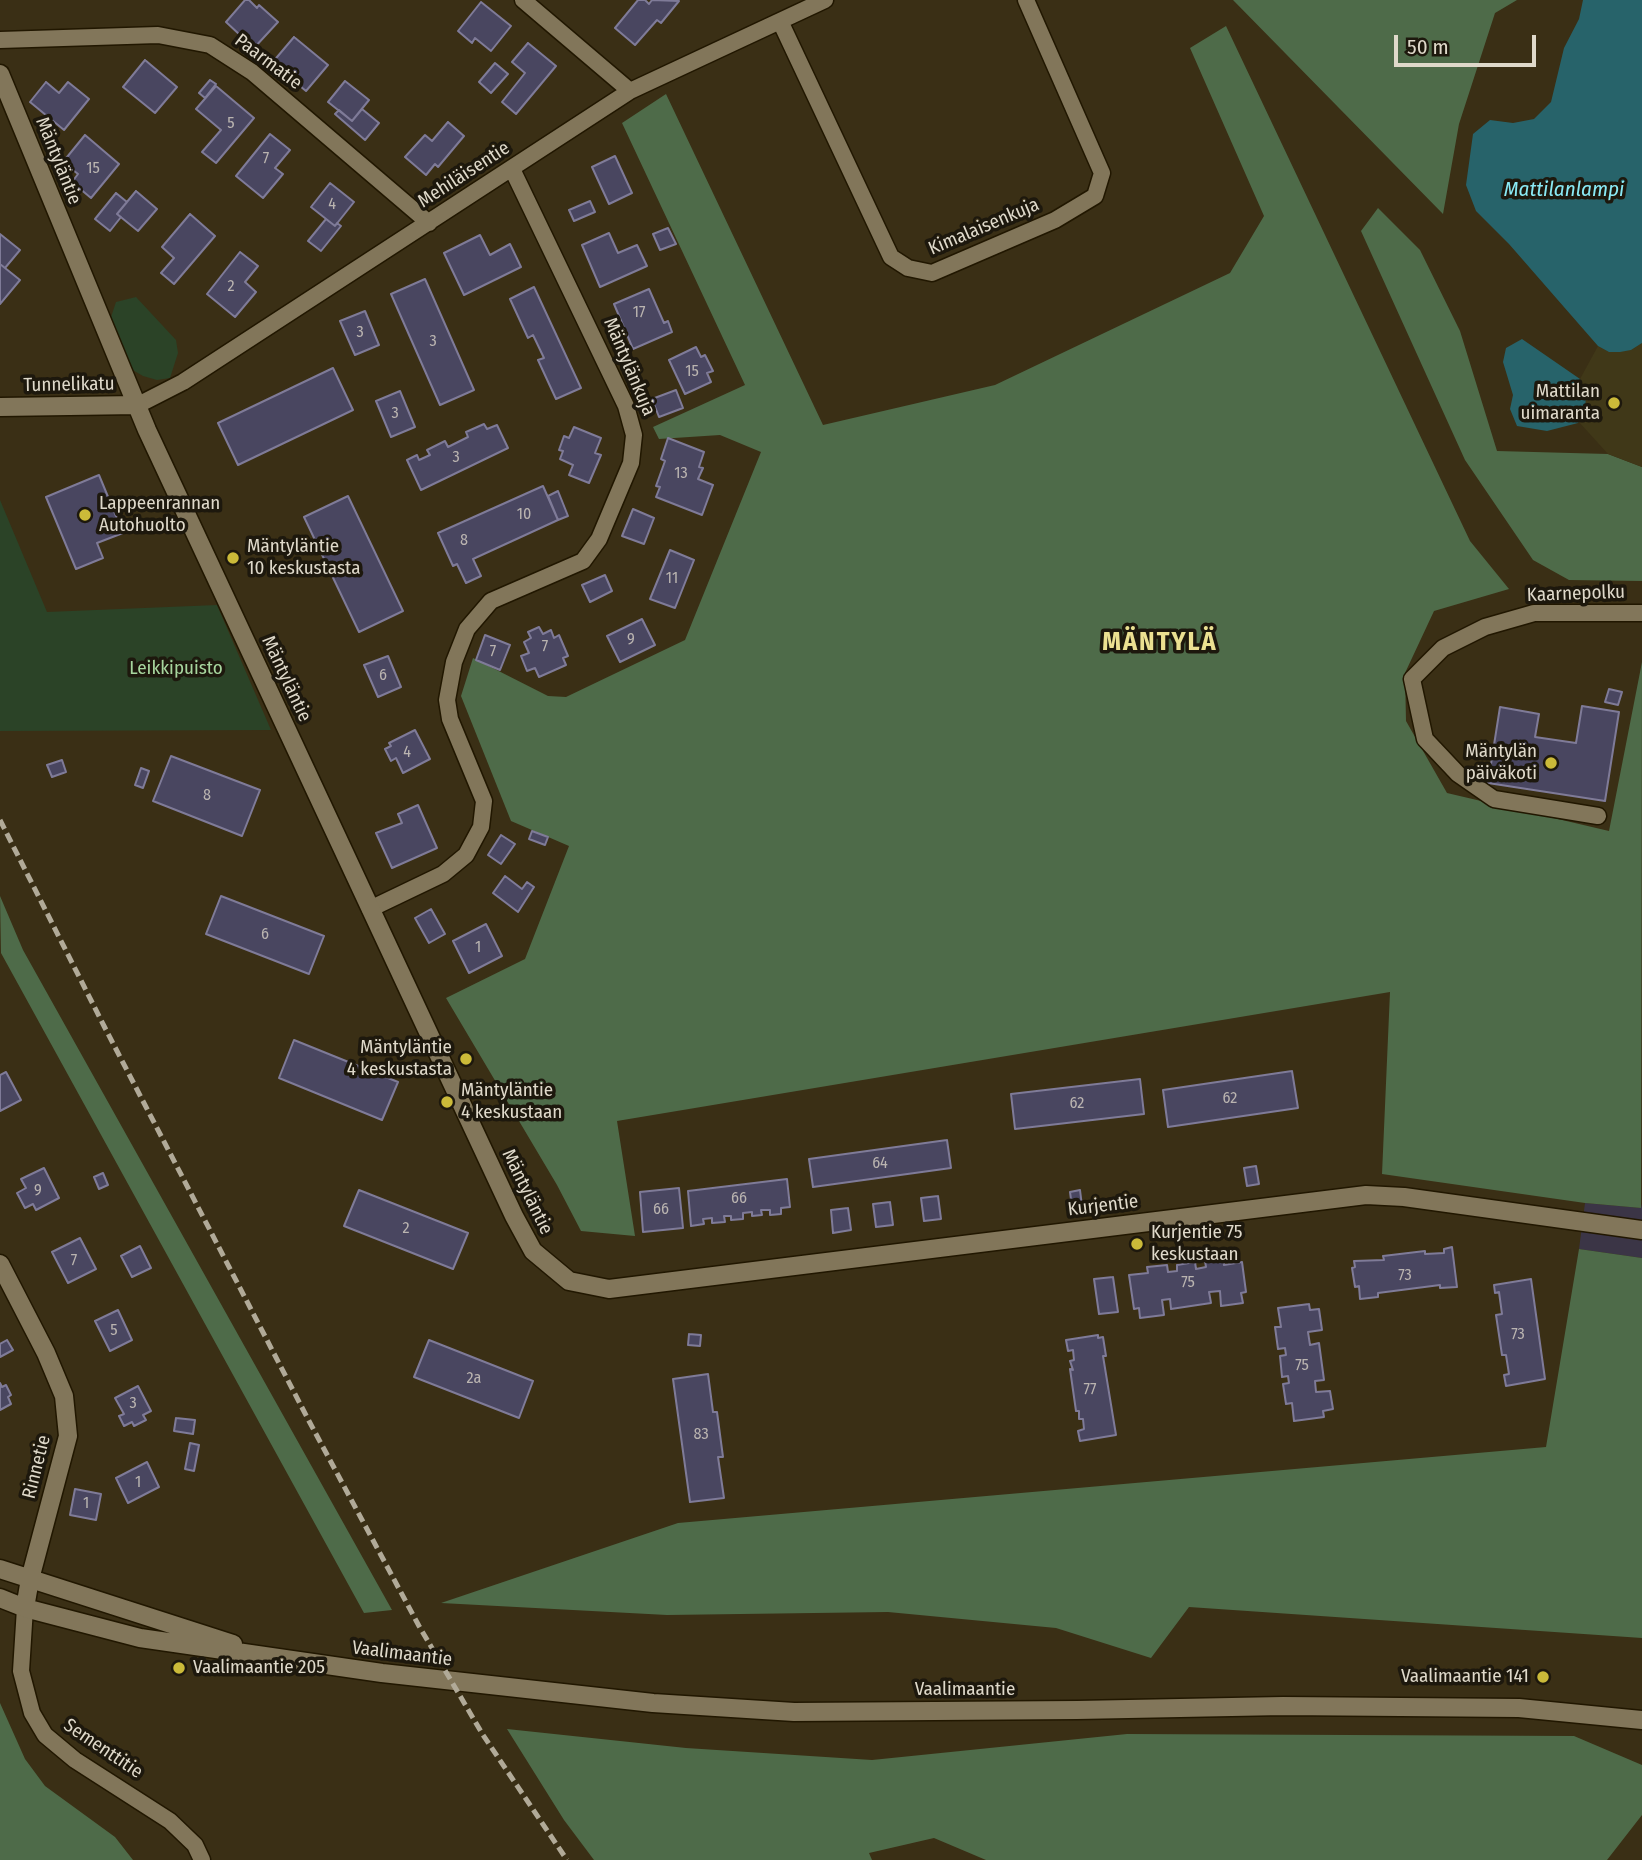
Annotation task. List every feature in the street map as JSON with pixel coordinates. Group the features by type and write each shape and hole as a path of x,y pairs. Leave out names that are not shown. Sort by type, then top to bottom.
{"street":[{"path":"523,0 630,91"},
{"name":"Mehiläisentie","path":"138,405 183,382 630,91 825,0"},
{"name":"Kimalaisenkuja","path":"780,21 891,257 908,268 932,273 1055,220 1095,196 1102,173 1026,0"},
{"name":"Paarmatie","path":"0,40 158,35 211,45 253,72 429,223"},
{"name":"Mäntyläntie","path":"0,74 147,430 514,1216 533,1251 569,1281"},
{"name":"Mäntylänkuja","path":"370,909 443,874 466,855 481,827 484,801 450,719 447,700 454,662 467,629 491,601 583,561 599,539 631,464 634,435 626,406 519,178 512,169"},
{"name":"Tunnelikatu","path":"0,407 138,405"},
{"name":"Kaarnepolku","path":"1598,816 1494,799 1458,774 1425,738 1412,679 1443,648 1485,627 1534,613 1642,613"},
{"name":"Kurjentie","path":"569,1281 609,1289 1366,1195 1405,1197 1642,1230"},
{"name":"Rinnetie","path":"0,1264 46,1353 64,1396 68,1436 30,1579 25,1608"},
{"name":"Vaalimaantie","path":"0,1569 289,1661"},
{"name":"Vaalimaantie","path":"0,1598 25,1608 140,1638 289,1661 653,1703 794,1712 1283,1706 1519,1708 1642,1720"},
{"name":"Sementtitie","path":"25,1608 21,1671 32,1713 45,1735 75,1760 170,1821 195,1845 202,1860"}],"shaded area":[{"path":"1585,1203 1641,1208 1642,1204 1642,1258 1579,1249"}],"green space":[{"path":"1233,0 1517,0 1495,13 1459,124 1443,214"},
{"path":"1226,26 1470,541 1509,589 1434,611 1405,673 1406,721 1447,793 1609,831 1642,662 1641,1208 1585,1203 1382,1174 1390,992 617,1121 635,1236 581,1231 557,1185 446,998 525,959 569,846 511,821 461,696 473,658 548,696 566,697 685,640 761,452 720,435 659,439 653,427 745,385 622,123 666,94 823,425 995,385 1230,273 1264,216 1190,48"},
{"path":"1378,208 1420,250 1460,331 1497,451 1608,454 1642,467 1642,581 1569,580 1533,560 1465,460 1361,231"},
{"path":"136,297 176,340 178,353 170,378 157,380 131,369 111,317 116,302"},
{"name":"Leikkipuisto","path":"0,500 47,612 217,605 271,730 0,731"},
{"path":"0,896 23,950 392,1610 364,1613 1,953"},
{"path":"1579,1249 1642,1258 1642,1638 1189,1607 1151,1658 1056,1628 888,1612 667,1615 441,1603 678,1523 1546,1447"},
{"path":"0,1703 25,1759 45,1786 115,1837 133,1860 0,1860"},
{"path":"507,1729 686,1748 872,1760 1127,1734 1574,1736 1642,1765 1642,1815 1607,1860 986,1860 934,1838 869,1853 872,1860 594,1860 564,1820"}],"sand":[{"name":"Mattilan uimaranta","path":"1642,343 1642,467 1608,454 1579,422 1585,410 1586,395 1580,379 1598,346 1609,352 1631,350"}],"water":[{"name":"Mattilanlampi","path":"1583,0 1642,0 1642,343 1631,350 1620,352 1609,352 1598,346 1509,244 1476,211 1466,185 1473,134 1490,120 1513,123 1534,119 1551,102 1564,48 1579,19"},
{"path":"1522,339 1580,379 1586,395 1585,410 1578,423 1547,431 1517,426 1510,409 1513,395 1503,362 1506,348"}],"building":[{"path":"245,0 249,0 257,8 259,5 278,22 254,48 226,22"},
{"path":"638,0 645,0 649,4 652,0 679,1 661,23 657,20 635,45 615,28"},
{"path":"481,2 511,26 491,51 475,38 472,43 458,31"},
{"path":"294,37 328,65 306,91 272,63"},
{"path":"528,43 556,66 516,114 502,102 525,73 512,62"},
{"path":"145,60 177,87 155,113 123,87"},
{"path":"495,63 508,74 491,93 479,82"},
{"path":"210,80 216,84 205,98 199,93"},
{"path":"345,81 369,100 352,121 328,102"},
{"path":"46,82 59,93 68,82 89,99 64,130 30,102"},
{"path":"216,86 254,118 216,163 202,152 221,130 196,109"},
{"path":"362,109 379,123 365,140 335,114 339,110 352,121"},
{"path":"448,122 464,136 438,167 435,164 426,175 405,157 425,135 432,141"},
{"path":"270,134 290,150 275,168 283,174 263,198 236,176"},
{"path":"85,135 119,164 91,198 72,182 78,174 63,162"},
{"path":"615,156 632,193 609,204 592,167"},
{"path":"330,183 354,202 335,226 311,207"},
{"path":"136,191 157,209 138,231 117,214"},
{"path":"116,193 127,202 117,214 121,217 110,231 95,219"},
{"path":"590,201 595,212 574,221 569,210"},
{"path":"190,214 215,236 174,284 161,273 174,258 162,247"},
{"path":"326,219 335,226 337,223 341,226 321,251 308,241"},
{"path":"668,228 676,244 660,250 653,234"},
{"path":"609,233 618,253 637,245 647,266 600,287 582,245"},
{"path":"0,234 20,250 5,268 0,264"},
{"path":"480,235 490,255 510,244 521,267 464,295 444,253"},
{"path":"240,252 258,266 245,282 256,292 235,317 207,294"},
{"path":"0,264 20,280 0,304"},
{"path":"425,279 474,390 440,405 391,294"},
{"path":"534,287 581,388 556,399 538,360 544,358 533,335 528,338 510,299"},
{"path":"649,289 664,323 668,321 672,332 633,349 614,304"},
{"path":"365,311 379,345 355,355 340,321"},
{"path":"696,347 701,357 705,355 713,371 707,373 711,382 685,394 669,360"},
{"path":"333,368 353,410 238,465 218,423"},
{"path":"676,390 683,408 659,417 652,399"},
{"path":"400,391 415,427 391,437 376,401"},
{"path":"484,424 487,429 497,425 508,448 421,490 407,460 417,455 419,460 430,455 427,450 445,441 448,447 468,437 466,432"},
{"path":"574,427 601,438 595,453 601,455 589,483 569,475 573,465 560,459 563,451 559,450 564,436 569,438"},
{"path":"668,438 704,452 699,467 703,468 698,479 713,485 702,515 656,497 660,487 656,486 665,461 661,459"},
{"name":"Lappeenrannan Autohuolto","path":"99,475 123,533 97,543 103,558 76,569 46,497"},
{"path":"543,486 558,520 473,559 481,576 466,583 457,564 453,566 438,533"},
{"path":"558,491 568,516 558,520 548,496"},
{"path":"348,496 403,611 359,632 304,517"},
{"path":"633,509 654,518 644,544 622,536"},
{"path":"670,550 694,560 675,608 650,599"},
{"path":"605,575 612,591 590,602 582,585"},
{"path":"642,619 655,645 620,662 607,636"},
{"path":"539,627 543,634 551,630 554,638 559,635 568,656 563,658 566,665 539,677 535,668 527,671 521,656 529,653 524,642 531,638 528,632"},
{"path":"485,635 510,645 500,670 476,660"},
{"path":"388,656 401,687 378,697 364,665"},
{"path":"1609,689 1622,692 1618,705 1605,702"},
{"name":"Mäntylän päiväkoti","path":"1582,706 1619,712 1605,801 1488,783 1500,707 1539,714 1535,737 1576,743"},
{"path":"415,730 430,759 403,773 396,758 391,761 385,749 391,746 389,743"},
{"path":"171,756 260,790 242,836 153,801"},
{"path":"62,760 66,772 52,777 47,765"},
{"path":"141,768 149,771 143,788 135,785"},
{"path":"418,805 437,848 392,868 376,833 402,823 398,814"},
{"path":"532,831 548,837 545,845 529,839"},
{"path":"501,835 515,844 501,864 488,855"},
{"path":"505,876 522,889 527,882 534,887 518,912 493,893"},
{"path":"221,896 324,936 309,974 206,934"},
{"path":"431,909 445,934 429,943 415,918"},
{"path":"486,924 502,956 469,973 453,941"},
{"path":"294,1040 398,1082 382,1120 279,1078"},
{"path":"1292,1071 1298,1108 1168,1127 1163,1090"},
{"path":"6,1072 21,1100 0,1111 0,1075"},
{"path":"1140,1079 1144,1114 1015,1129 1011,1094"},
{"path":"947,1140 951,1168 813,1187 809,1159"},
{"path":"1256,1166 1259,1184 1247,1186 1244,1168"},
{"path":"44,1168 59,1198 36,1210 33,1204 25,1208 17,1193 26,1188 21,1179"},
{"path":"103,1173 108,1185 99,1189 94,1177"},
{"path":"787,1179 790,1207 781,1208 781,1214 770,1215 770,1210 761,1210 762,1215 743,1213 743,1219 731,1220 731,1216 724,1216 725,1222 712,1223 712,1218 703,1219 704,1224 691,1226 688,1191"},
{"path":"679,1188 683,1228 643,1232 640,1192"},
{"path":"359,1190 468,1233 453,1269 344,1226"},
{"path":"1080,1190 1082,1206 1072,1207 1070,1192"},
{"path":"938,1196 941,1219 924,1221 921,1198"},
{"path":"890,1202 893,1225 876,1227 873,1204"},
{"path":"848,1208 851,1230 833,1233 831,1210"},
{"path":"80,1238 96,1269 68,1283 52,1252"},
{"path":"140,1246 151,1268 132,1277 121,1256"},
{"path":"1452,1247 1457,1287 1440,1288 1440,1285 1378,1293 1378,1297 1360,1299 1359,1286 1355,1287 1352,1268 1355,1267 1354,1261 1384,1260 1383,1256 1425,1251 1425,1254 1444,1253 1444,1249"},
{"path":"1223,1259 1224,1265 1242,1262 1246,1292 1241,1293 1243,1303 1221,1306 1220,1291 1209,1292 1211,1303 1171,1309 1170,1299 1162,1300 1164,1315 1140,1318 1139,1308 1134,1309 1129,1275 1148,1273 1147,1267 1167,1265 1168,1272 1177,1271 1177,1265 1195,1262 1196,1269 1206,1267 1205,1261"},
{"path":"1113,1277 1118,1312 1099,1314 1094,1279"},
{"path":"1531,1279 1545,1379 1506,1386 1504,1375 1509,1374 1506,1355 1502,1355 1496,1315 1502,1314 1499,1292 1495,1293 1494,1285"},
{"path":"1309,1304 1310,1310 1319,1309 1322,1330 1308,1332 1310,1345 1319,1343 1324,1380 1315,1381 1316,1392 1330,1391 1333,1409 1323,1411 1324,1417 1294,1421 1292,1403 1286,1404 1283,1384 1289,1383 1288,1376 1282,1377 1280,1356 1286,1355 1285,1348 1278,1349 1275,1327 1281,1327 1278,1308"},
{"path":"118,1310 132,1340 110,1351 95,1321"},
{"path":"689,1334 701,1335 700,1346 688,1345"},
{"path":"1098,1335 1098,1338 1103,1337 1106,1356 1103,1356 1116,1435 1080,1441 1078,1431 1084,1429 1083,1419 1079,1419 1079,1411 1076,1411 1070,1369 1073,1370 1070,1361 1074,1360 1073,1350 1068,1351 1066,1340"},
{"path":"7,1340 13,1350 0,1357 0,1344"},
{"path":"429,1340 533,1381 519,1418 414,1377"},
{"path":"708,1374 723,1457 718,1457 724,1498 690,1502 673,1379"},
{"path":"0,1383 2,1387 6,1385 11,1395 8,1397 11,1404 0,1410"},
{"path":"138,1386 151,1411 143,1415 146,1420 134,1426 132,1422 124,1426 119,1416 124,1414 115,1398"},
{"path":"176,1418 195,1420 193,1434 174,1431"},
{"path":"190,1443 199,1445 194,1471 185,1469"},
{"path":"147,1462 159,1487 128,1503 116,1478"},
{"path":"75,1489 101,1494 96,1520 70,1515"}],"railway":[{"path":"0,820 309,1421 419,1626 483,1735 567,1860"}],"place":[{"name":"Mattilan uimaranta","path":"1614,403"},
{"name":"Lappeenrannan Autohuolto","path":"85,515"},
{"name":"Mäntyläntie 10 keskustasta","path":"233,558"},
{"name":"Mäntylän päiväkoti","path":"1551,763"},
{"name":"Mäntyläntie 4 keskustasta","path":"466,1059"},
{"name":"Mäntyläntie 4 keskustaan","path":"447,1102"},
{"name":"Kurjentie 75 keskustaan","path":"1137,1244"},
{"name":"Vaalimaantie 205","path":"179,1668"},
{"name":"Vaalimaantie 141","path":"1543,1677"}],"district":[{"name":"MÄNTYLÄ","path":"1160,643"}]}
